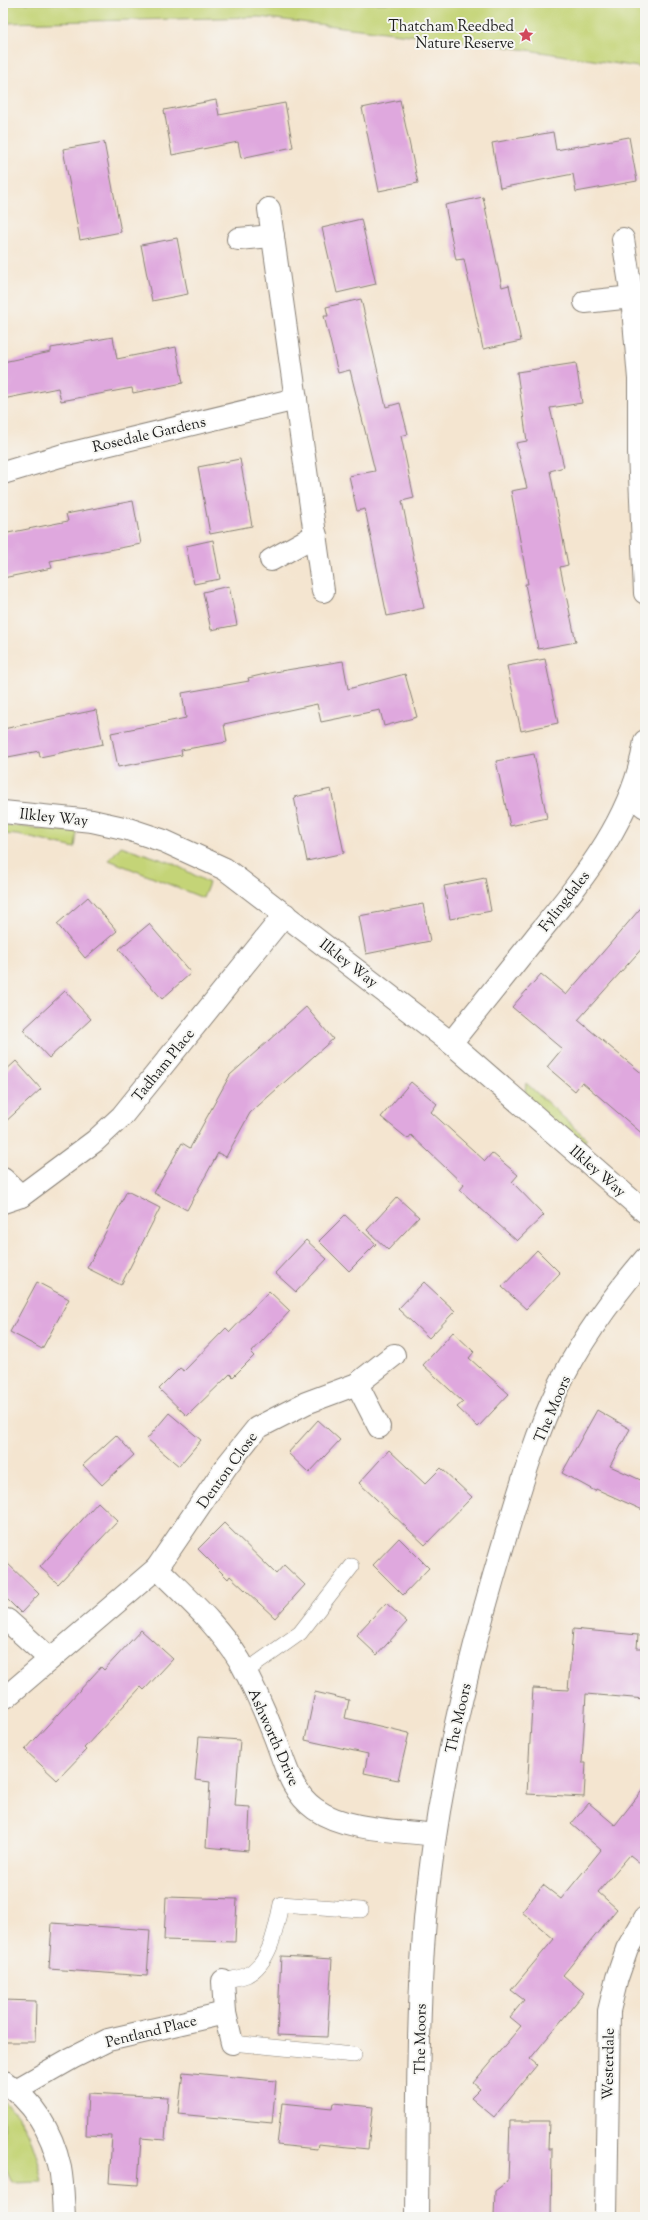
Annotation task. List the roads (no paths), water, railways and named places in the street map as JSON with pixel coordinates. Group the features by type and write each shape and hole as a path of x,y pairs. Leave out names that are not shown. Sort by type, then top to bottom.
{"street":[{"path":"269,209 323,591"},
{"path":"238,239 273,236"},
{"path":"623,239 632,297 639,379 639,452 645,593"},
{"path":"585,302 632,297"},
{"name":"Rosedale Gardens","path":"3,473 60,456 296,399"},
{"path":"271,560 316,535"},
{"name":"Fylingdales","path":"452,1043 570,895 611,835 638,801 645,741"},
{"name":"Ilkley Way","path":"3,812 92,821 164,841 225,869 452,1043 645,1212"},
{"name":"Tadham Place","path":"3,1180 12,1199 95,1141 122,1116 285,914"},
{"name":"The Moors","path":"416,2217 420,2017 425,1919 435,1835 452,1740 489,1591 536,1446 557,1389 581,1346 610,1301 645,1259"},
{"name":"Denton Close","path":"157,1568 228,1464 257,1428 306,1403 357,1384 394,1355"},
{"path":"357,1384 379,1427"},
{"path":"6,1697 157,1568"},
{"name":"Ashworth Drive","path":"157,1568 215,1626 245,1672 273,1731 286,1770 297,1790 314,1809 331,1818 348,1824 435,1835"},
{"path":"7,1620 50,1659"},
{"name":"Westerdale","path":"606,2217 609,2011 617,1978 627,1949 645,1918"},
{"path":"223,1980 225,2013 232,2043"},
{"name":"Pentland Place","path":"10,2086 108,2040 225,2013"},
{"path":"10,2086 44,2121 60,2168 64,2217"}],"lane":[{"path":"245,1672 300,1633 352,1566"},
{"path":"223,1980 247,1975 262,1960 275,1935 281,1904 361,1910"},
{"path":"232,2043 354,2055"}],"place":[{"name":"Thatcham Reedbed Nature Reserve","path":"526,35"}]}
